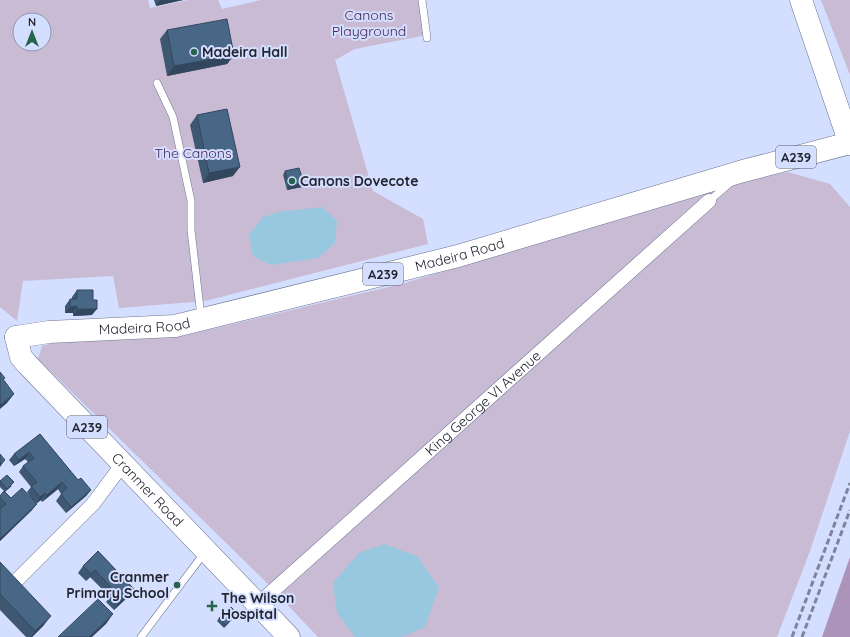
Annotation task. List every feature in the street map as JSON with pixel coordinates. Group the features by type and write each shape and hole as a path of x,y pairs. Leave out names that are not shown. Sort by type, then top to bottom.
{"main road":[{"path":"802,0 850,144"},
{"name":"Madeira Road","path":"8,333 175,326 458,256 743,171 850,144"},
{"name":"Cranmer Road","path":"8,333 21,357 27,364 122,465 289,637"}],"street":[{"name":"King George VI Avenue","path":"257,605 709,201"},
{"path":"17,580 93,504 122,465"}],"lane":[{"path":"422,0 427,38"},
{"path":"157,83 173,117 191,201 191,230 202,319"},
{"path":"709,201 743,171"},
{"path":"141,637 205,551"}],"green space":[{"name":"The Canons","path":"0,0 148,0 150,8 188,0 218,0 222,9 261,0 422,0 427,35 355,49 335,60 373,191 423,219 428,244 205,301 119,308 113,276 23,281 17,321 0,307"},
{"path":"821,0 850,0 850,75"},
{"path":"788,172 830,184 850,207 850,431 810,551 777,637 318,637 263,579 38,359 42,346 63,340 183,336 405,283 737,183"}],"shaded area":[{"path":"850,557 850,637 822,637"}],"water":[{"path":"322,207 337,221 335,243 318,258 271,265 253,256 249,235 262,218 278,212"},
{"path":"384,544 417,556 439,587 425,627 402,637 355,637 337,613 333,583 359,553"}],"building":[{"name":"Madeira Hall","path":"227,19 234,55 174,66 167,30"},
{"name":"The Canons","path":"227,109 240,167 209,173 197,115"},
{"name":"Canons Dovecote","path":"299,168 304,183 289,187 285,171"},
{"path":"77,290 93,290 93,300 97,300 97,309 77,309 77,306 70,307 70,299 77,299"},
{"path":"0,372 5,378 3,379 14,394 0,405"},
{"path":"40,434 78,480 81,478 91,490 71,507 61,494 67,488 62,482 47,495 45,493 40,497 31,486 37,482 23,466 34,458 29,452 19,460 14,454"},
{"path":"0,454 5,460 0,464"},
{"path":"7,475 14,482 7,489 0,481"},
{"path":"22,488 37,504 0,539 0,509 6,504 0,496 4,491 11,498"},
{"path":"98,551 134,589 118,603 111,595 115,592 95,570 91,574 83,566"},
{"path":"0,562 51,616 35,631 0,594"},
{"path":"98,599 113,614 89,637 58,637"},
{"path":"231,607 237,613 226,625 219,618"}],"railway":[{"path":"792,637 850,483"},
{"path":"802,637 850,510"}],"place":[{"name":"Madeira Hall","path":"194,52"},
{"name":"Canons Dovecote","path":"292,181"},
{"name":"Cranmer Primary School","path":"177,585"},
{"name":"The Wilson Hospital","path":"212,606"}],"park label":[{"name":"Canons Playground","path":"369,24"}]}
